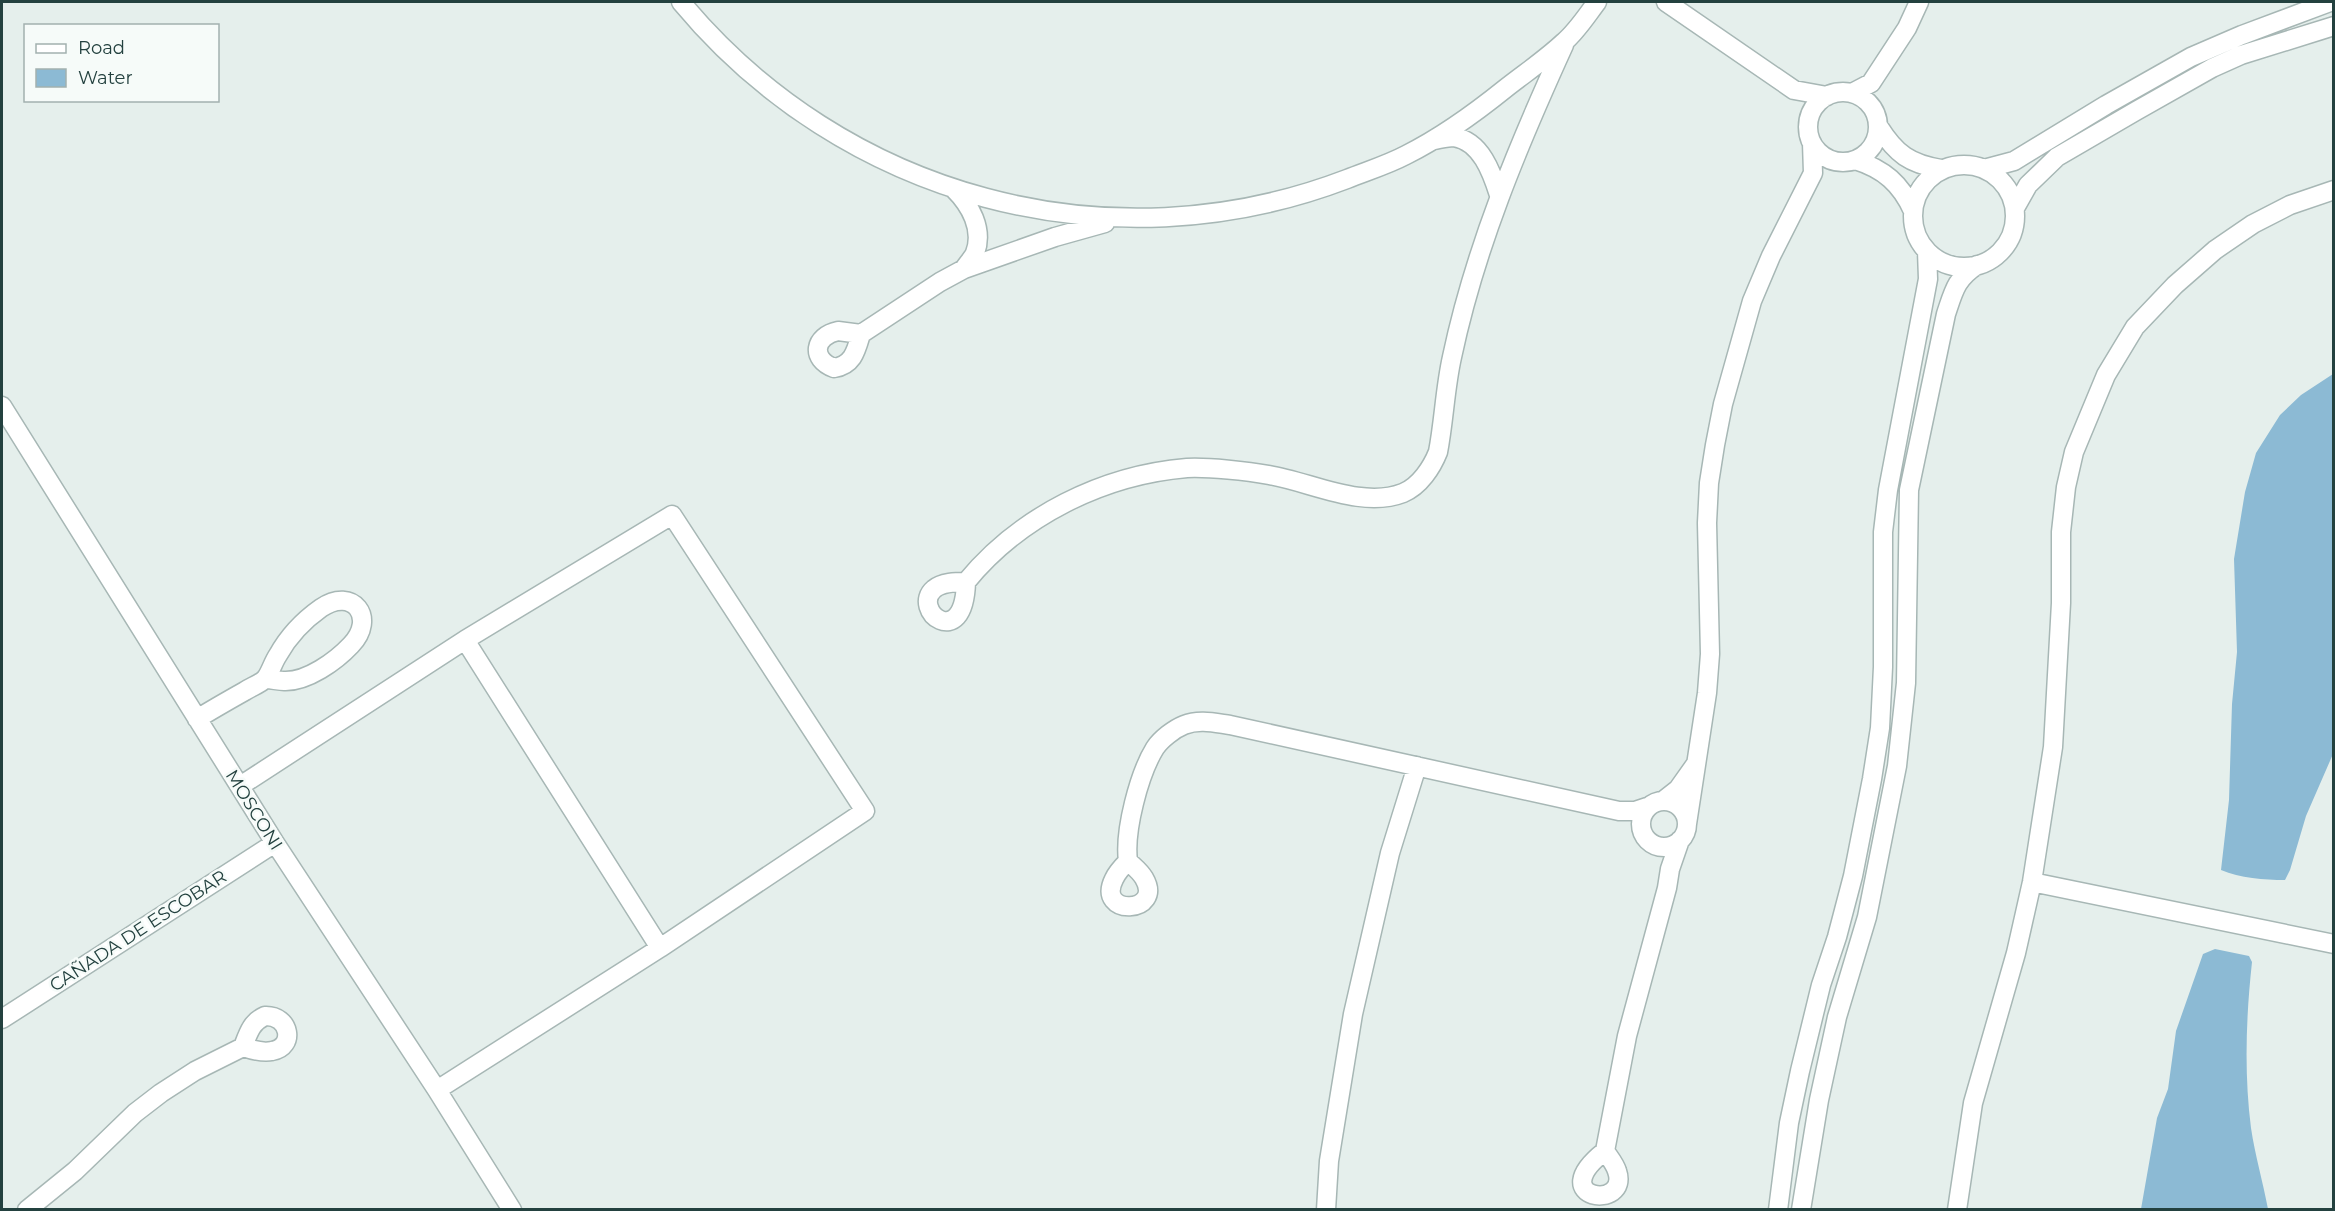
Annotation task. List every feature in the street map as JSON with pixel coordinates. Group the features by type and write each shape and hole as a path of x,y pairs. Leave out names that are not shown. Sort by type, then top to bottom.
{"street":[{"path":"681,2 698,22 780,99 866,150 906,170 953,189 1060,214 1095,218 1214,214 1305,195 1403,157 1433,141 1480,108 1566,41 1597,2"},
{"path":"1666,2 1794,90 1827,96"},
{"path":"1869,103 1871,83 1906,28 1919,2"},
{"path":"1984,169 2014,161 2191,57 2330,2"},
{"path":"2015,208 2028,186 2058,157 2136,111 2232,59 2334,26"},
{"path":"966,582 977,567 1025,526 1057,506 1126,478 1190,468 1233,471 1268,474 1345,494 1366,497 1385,497 1404,492 1417,484 1433,465 1438,452 1451,359 1478,256 1499,195 1566,41"},
{"path":"1871,83 1852,93 1835,93 1827,96 1812,111 1808,121 1808,132 1812,143 1828,159 1871,165 1891,178 1906,196 1913,211"},
{"path":"1794,90 1808,121"},
{"path":"1852,93 1869,103 1874,110 1879,127 1890,144 1904,157 1922,166 1941,170"},
{"path":"1813,173 1847,161 1872,148 1879,127"},
{"path":"1433,141 1454,137 1480,153 1491,170 1499,195"},
{"path":"1605,1151 1627,1036 1667,888 1670,869 1684,832 1696,763 1707,693 1710,654 1707,561 1709,483 1721,414 1736,352 1752,301 1771,256 1813,173 1812,143"},
{"path":"1801,1209 1819,1100 1837,1017 1867,917 1897,766 1906,683 1909,490 1946,314 1954,288 1962,275 1991,259 2006,243 2015,223 2015,208 2009,192 1998,178 1984,169 1970,165 1941,170 1928,180 1918,194 1913,211 1918,239 1927,251 1950,265 1964,267 1977,265"},
{"path":"953,189 967,202 975,218 977,237 975,253 964,269"},
{"path":"1957,1209 1973,1104 2016,953 2032,882 2053,747 2061,603 2061,532 2066,487 2074,452 2106,375 2136,327 2175,285 2215,250 2253,224 2290,205 2334,190"},
{"path":"861,334 940,282 964,269 1055,237 1129,218"},
{"path":"1778,1209 1789,1123 1800,1071 1821,985 1837,937 1853,876 1880,728 1882,532 1926,288 1927,251"},
{"name":"MOSCONI","path":"2,406 275,843 512,1209"},
{"path":"240,786 465,640 672,515 865,811 660,948 437,1090"},
{"path":"197,719 266,678 288,639 323,606 347,600 357,605 362,614 362,627 358,638 337,658 303,678 285,682 266,678"},
{"path":"465,640 660,948"},
{"path":"1128,861 1126,850 1129,827 1142,776 1156,747 1169,734 1185,725 1206,722 1230,725 1619,811 1635,811 1650,818 1670,869"},
{"path":"1650,818 1678,789 1696,763"},
{"path":"1326,1209 1329,1161 1353,1014 1390,853 1417,766"},
{"path":"1671,801 1683,810 1684,832 1668,847 1660,847 1650,818 1671,801"},
{"name":"CAÑADA DE ESCOBAR","path":"2,1018 275,843"},
{"path":"2032,882 2334,944"},
{"path":"27,1209 75,1171 121,1126 160,1093 195,1071 243,1047"}],"water":[{"path":"2333,374 2333,754 2306,816 2285,880 2244,877 2221,870 2229,800 2232,704 2237,652 2234,559 2245,492 2256,453 2280,415 2301,395"},
{"path":"2215,949 2249,956 2252,962 2247,1024 2247,1087 2253,1138 2268,1209 2141,1209 2157,1118 2168,1089 2176,1031 2203,954"}]}
